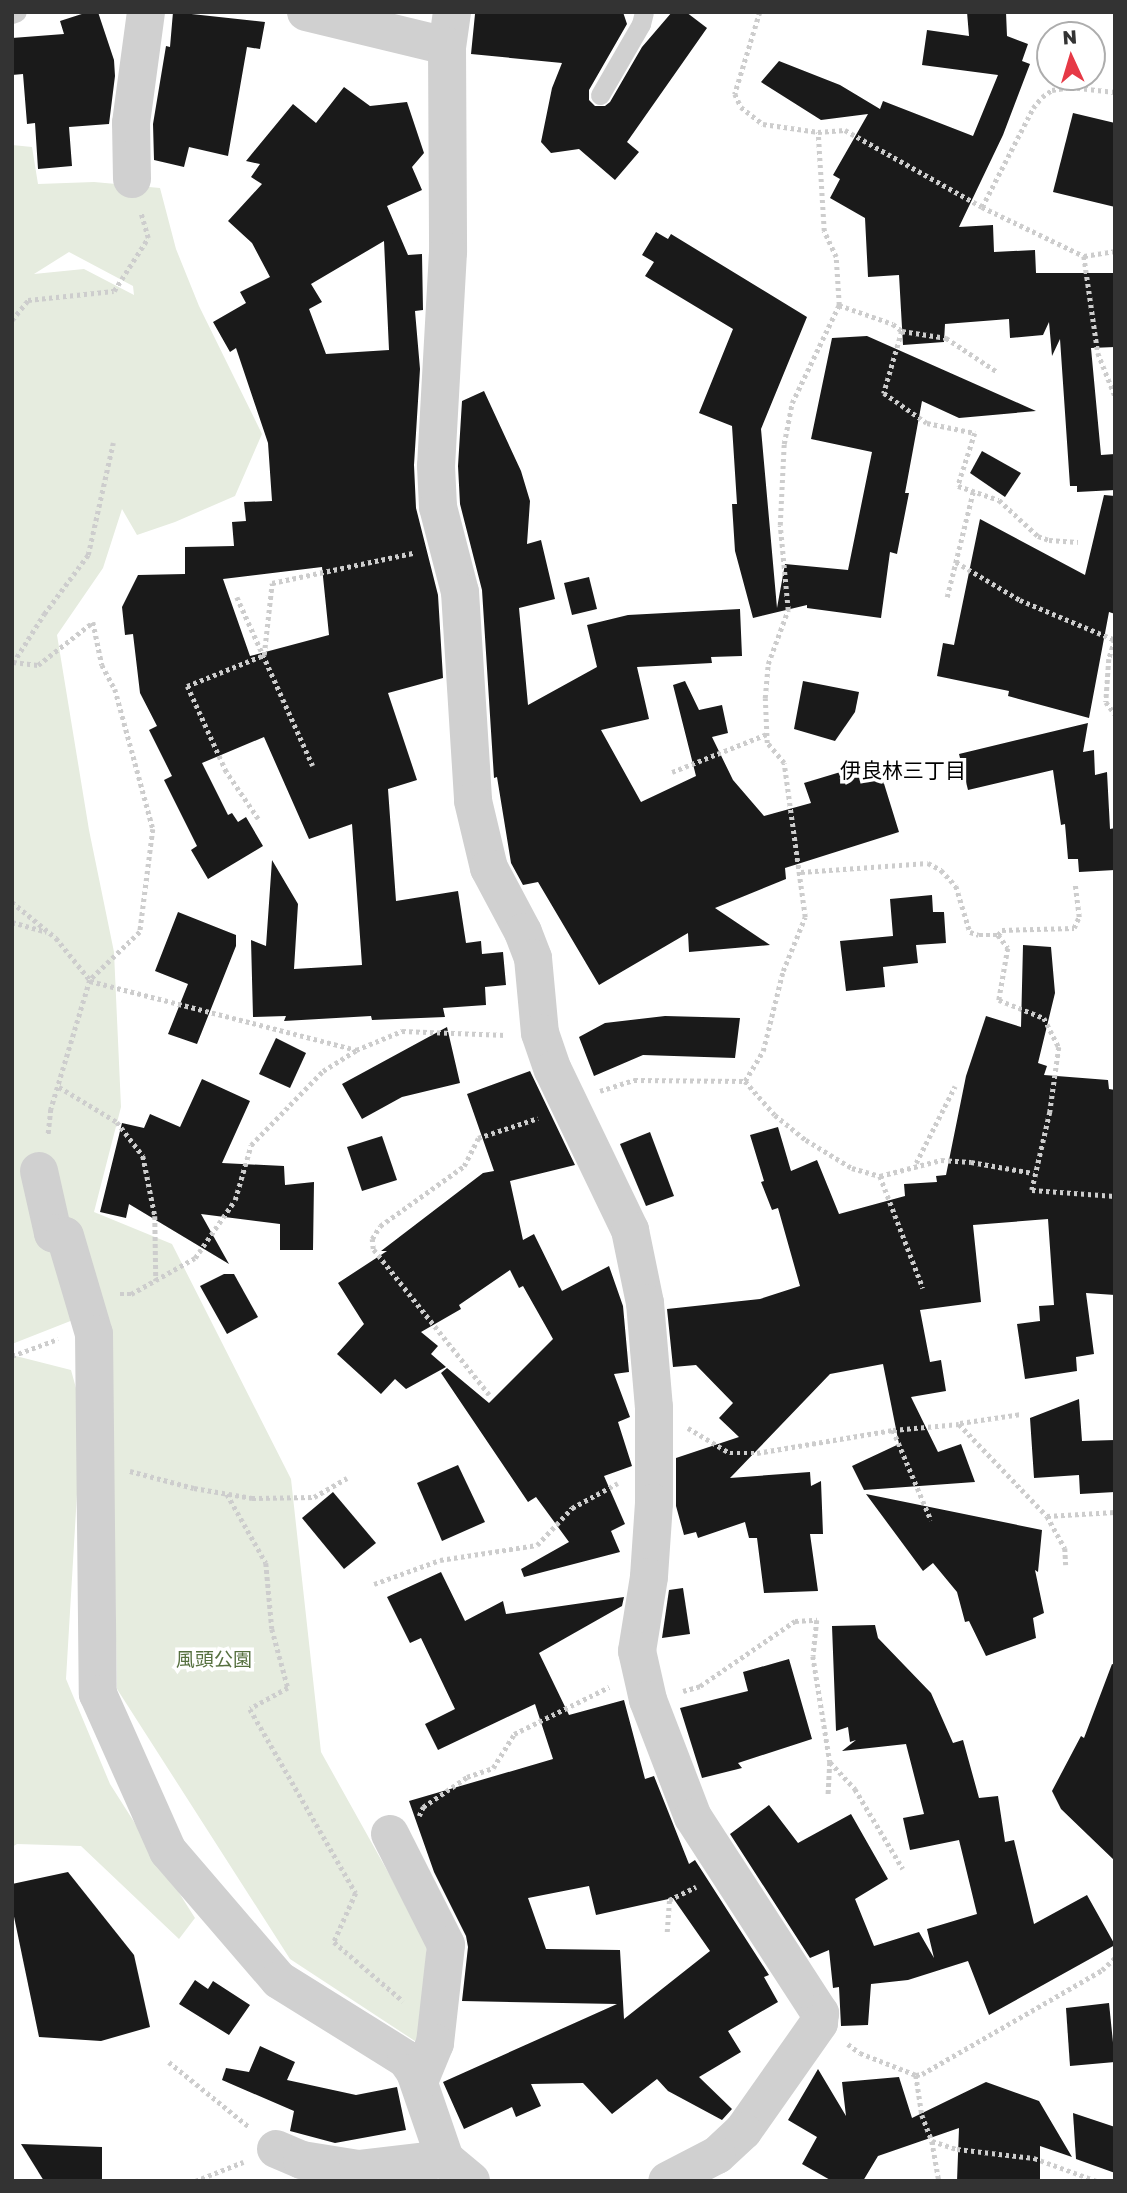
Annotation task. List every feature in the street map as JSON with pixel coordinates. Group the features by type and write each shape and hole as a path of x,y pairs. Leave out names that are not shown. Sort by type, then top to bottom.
{"street":[{"path":"132,179 131,123 146,12"},
{"path":"306,12 449,29 448,251 436,466 438,507 460,593 466,642 473,801 489,868 523,932 533,958 540,1033 569,1107 630,1230 645,1303 654,1407 654,1480 649,1577 637,1651 646,1690 693,1817 820,2013 819,2023 743,2131 717,2155 667,2181"},
{"path":"38,1171 53,1233 65,1236 94,1334 98,1693 168,1851 279,1980 406,2059 458,2170 358,2169 302,2160 276,2149"},
{"path":"390,1834 446,1945 435,2043 419,2082"}],"lane":[{"path":"12,14 17,12"},
{"path":"600,96 641,24 644,12"}],"path":[{"path":"760,12 735,94 741,107 763,124 818,132 845,130 982,208 1084,256 1115,251"},
{"path":"982,208 1033,108 1042,97 1052,90 1069,87 1115,92"},
{"path":"745,1080 763,1051 783,971 805,917 785,763 767,743 768,664 788,610 780,525 784,444 792,403 839,305 836,257 824,231 820,204 818,132"},
{"path":"12,320 28,300 114,291 148,238 132,179"},
{"path":"1084,256 1098,353 1115,396"},
{"path":"839,305 893,324 902,331 946,338 996,371"},
{"path":"902,331 884,393 927,423 975,433 958,486 999,500 1038,536 1049,540 1078,542"},
{"path":"13,663 44,614 88,555 113,443"},
{"path":"947,597 974,492"},
{"path":"264,655 272,583 447,546"},
{"path":"956,562 1020,600 1115,640 1109,659 1106,702 1115,714"},
{"path":"237,597 313,766"},
{"path":"13,663 38,664 93,622 102,665 116,689 153,829 140,932 90,980 51,1110 46,1156 38,1171"},
{"path":"258,819 226,772 187,686 264,655"},
{"path":"672,772 767,734"},
{"path":"801,872 928,863 941,870 956,886 970,932 979,936 998,935 1002,930 1074,928 1079,917 1075,884"},
{"path":"12,902 51,934 90,980 356,1050"},
{"path":"12,922 51,934"},
{"path":"998,935 1008,948 999,1000 1044,1018 1059,1047 1050,1112 1033,1173 1032,1190 1115,1196"},
{"path":"12,1356 86,1311 131,1294 195,1258 235,1200 251,1145 323,1071 356,1050 402,1031 520,1035 540,1033"},
{"path":"489,1395 373,1249 372,1239 380,1226 464,1166 478,1138 569,1107 601,1091 634,1080 745,1080 775,1115 806,1140 852,1168 880,1176 900,1172 916,1164 941,1160 971,1162 1033,1173"},
{"path":"916,1164 955,1086"},
{"path":"59,1087 117,1122 144,1156 155,1216 156,1280"},
{"path":"880,1176 923,1288"},
{"path":"654,1407 730,1453 757,1453 893,1430 959,1424 1021,1414"},
{"path":"959,1424 1047,1516 1065,1548 1066,1565"},
{"path":"893,1430 931,1520"},
{"path":"96,1462 253,1498 314,1497 347,1478"},
{"path":"374,1584 440,1560 537,1545 572,1508 619,1483 654,1480"},
{"path":"227,1494 267,1563 272,1629 288,1688 250,1709 356,1893 334,1942 408,2005 386,2046"},
{"path":"1047,1516 1115,1512"},
{"path":"390,1834 418,1819 424,1807 467,1777 493,1768 514,1734 613,1685 646,1690 700,1686 795,1621 817,1620 813,1656 830,1762 828,1795"},
{"path":"830,1762 855,1789 903,1869"},
{"path":"667,1932 669,1900 728,1872"},
{"path":"819,2023 860,2053 916,2075 922,2074 1102,1970 1115,1958"},
{"path":"169,2062 276,2149 195,2181"},
{"path":"916,2075 922,2115 932,2141 939,2181"},
{"path":"932,2141 957,2149 1034,2158 1097,2181"}],"green space":[{"name":"風頭公園","path":"12,145 32,147 38,184 94,182 160,188 176,249 199,306 262,434 235,496 137,535 122,509 103,568 57,635 89,830 114,952 121,1107 94,1212 172,1244 291,1479 321,1752 427,1942 421,2045 290,1959 117,1689 110,1327 73,1320 12,1344","holes":["69,252 133,286 134,295 84,269 34,274"]},
{"path":"12,1355 71,1370 82,1410 66,1679 110,1784 195,1918 179,1939 81,1846 17,1844 12,1847"}],"building":[{"path":"88,12 98,12 114,60 115,76 109,124 69,127 72,166 38,169 35,123 27,124 23,74 12,75 12,38 64,34 60,21"},
{"path":"173,12 265,22 260,49 247,47 228,156 189,147 184,167 154,160 153,124 166,46 170,47"},
{"path":"623,12 627,24 589,90 589,100 595,106 605,106 610,102 642,47 672,12 686,12 707,28 627,142 639,152 615,180 579,149 551,153 541,142 552,88 562,63 471,54 475,14"},
{"path":"967,12 1006,12 1007,36 1028,44 1022,61 1030,64 1003,135 959,227 993,225 994,252 1035,250 1036,273 1115,273 1115,347 1091,348 1101,455 1115,454 1115,490 1077,492 1077,486 1070,486 1060,339 1052,356 1049,322 1043,335 1010,338 1009,319 945,324 944,342 903,345 899,275 868,277 865,218 830,198 840,179 833,175 868,114 821,120 761,82 779,61 840,85 880,109 883,101 973,136 998,75 922,65 927,30 969,36"},
{"path":"344,87 370,106 407,102 424,153 412,167 422,190 387,206 408,255 422,254 423,310 415,311 420,369 414,465 416,508 438,595 443,678 388,693 417,780 388,789 396,901 458,891 466,943 481,941 482,954 503,952 506,985 485,987 486,1005 443,1008 445,1017 372,1020 371,1016 284,1021 286,1016 253,1017 251,940 266,946 272,860 298,904 294,969 362,965 352,824 309,839 264,737 202,763 228,815 232,813 238,822 246,817 263,846 208,879 191,850 197,846 164,780 172,776 149,730 157,726 140,693 133,634 125,635 122,607 138,575 185,574 185,547 234,546 232,522 246,521 244,502 272,501 268,443 236,348 230,352 213,322 246,303 240,292 270,277 252,243 228,221 262,184 251,177 260,164 246,161 293,104 316,123","holes":["384,241 389,350 326,354 309,309 322,302 311,284","322,567 329,635 250,656 223,579"]},
{"path":"1073,113 1115,123 1115,207 1053,192"},
{"path":"656,232 668,239 671,234 807,317 761,429 777,608 785,564 848,570 872,452 811,439 832,338 867,336 1036,411 959,418 922,401 905,493 909,493 897,554 890,552 881,618 807,608 807,605 753,618 735,551 732,504 737,504 732,426 699,413 733,329 645,276 654,262 642,255"},
{"path":"484,391 521,471 530,501 527,544 541,540 555,599 519,608 528,705 597,667 587,625 628,615 740,609 742,656 711,657 712,663 637,667 649,719 601,730 641,802 696,776 673,685 685,681 699,710 722,705 728,733 712,737 733,780 764,816 811,803 804,783 877,761 899,832 785,868 786,879 715,908 770,945 689,952 688,933 599,985 538,882 523,885 511,863 497,777 494,778 482,590 460,504 458,466 462,401"},
{"path":"982,451 1021,473 1005,497 970,473"},
{"path":"1104,495 1115,496 1115,614 1109,612 1089,718 1008,696 1009,691 937,676 943,643 954,645 980,519 1085,575"},
{"path":"589,577 597,609 572,615 564,583"},
{"path":"803,681 859,692 855,712 835,741 794,729"},
{"path":"1088,723 1083,752 1094,750 1095,775 1107,772 1110,829 1115,828 1115,870 1079,872 1078,859 1068,859 1065,824 1061,825 1053,770 968,790 959,754"},
{"path":"932,895 933,912 944,912 946,943 916,945 918,963 883,967 885,987 846,991 840,941 893,936 890,899"},
{"path":"178,912 236,935 236,946 197,1044 168,1034 188,984 155,971"},
{"path":"1023,945 1051,947 1055,993 1038,1063 1047,1066 1044,1075 1108,1080 1109,1089 1115,1090 1115,1295 1086,1293 1094,1354 1076,1357 1077,1371 1025,1379 1017,1324 1040,1321 1039,1306 1054,1305 1048,1219 973,1225 981,1302 920,1310 930,1362 941,1360 946,1391 911,1397 938,1452 961,1444 975,1482 864,1490 852,1466 899,1444 883,1364 830,1374 730,1478 810,1472 811,1486 821,1481 823,1534 810,1534 818,1591 764,1593 757,1538 749,1538 745,1522 698,1538 696,1532 684,1535 676,1506 676,1458 739,1437 719,1418 733,1403 696,1365 673,1367 667,1309 760,1299 800,1286 778,1208 772,1210 761,1182 764,1181 750,1135 778,1127 791,1171 817,1160 839,1214 905,1196 904,1184 937,1182 936,1176 946,1175 966,1076 986,1016 1021,1027"},
{"path":"665,1016 740,1018 735,1058 643,1055 594,1076 579,1037 605,1023"},
{"path":"447,1027 460,1083 402,1097 362,1119 342,1084"},
{"path":"276,1038 306,1053 290,1088 259,1074"},
{"path":"530,1071 575,1165 510,1181 523,1240 534,1234 562,1291 609,1266 623,1306 629,1372 614,1374 630,1417 618,1422 632,1466 604,1476 625,1524 611,1531 620,1552 524,1577 521,1569 569,1542 536,1497 528,1502 441,1373 447,1368 489,1403 553,1339 523,1286 519,1288 510,1270 459,1305 461,1309 421,1332 438,1346 431,1354 446,1367 406,1389 395,1379 381,1394 337,1354 364,1324 338,1283 387,1251 381,1251 483,1173 494,1171 467,1094"},
{"path":"202,1079 250,1101 222,1163 284,1166 285,1185 314,1182 313,1250 280,1250 280,1224 201,1214 229,1264 129,1204 126,1218 100,1212 122,1123 144,1128 150,1114 180,1127"},
{"path":"650,1132 674,1196 646,1206 620,1144"},
{"path":"382,1136 397,1180 362,1191 347,1147"},
{"path":"224,1274 234,1274 258,1317 227,1334 200,1286"},
{"path":"1079,1399 1082,1441 1115,1440 1115,1492 1080,1494 1079,1475 1034,1478 1030,1418"},
{"path":"458,1465 485,1522 442,1541 417,1483"},
{"path":"333,1492 376,1543 344,1569 302,1518"},
{"path":"866,1494 1042,1530 1038,1572 1035,1570 1044,1613 1033,1618 1036,1638 986,1656 969,1621 965,1622 957,1592 933,1563 923,1571"},
{"path":"441,1572 465,1621 503,1601 506,1614 624,1597 622,1606 539,1653 569,1715 624,1700 645,1779 654,1776 689,1864 695,1860 769,1975 764,1977 778,2002 728,2031 741,2052 699,2077 732,2109 722,2120 668,2091 657,2079 612,2114 583,2083 531,2084 541,2106 516,2117 512,2107 464,2129 443,2082 617,2004 462,2001 468,1947 466,1936 434,1872 409,1801 553,1759 535,1704 438,1750 425,1724 455,1709 421,1638 410,1643 387,1597","holes":["589,1886 596,1915 673,1898 710,1951 624,2019 620,1950 546,1949 528,1898"]},
{"path":"683,1588 690,1634 662,1638 669,1590"},
{"path":"875,1625 878,1638 931,1693 953,1743 963,1740 979,1798 998,1796 1005,1842 1014,1840 1034,1924 1087,1895 1115,1945 989,2015 968,1961 908,1980 871,1984 868,2025 841,2026 839,1987 833,1988 829,1950 810,1958 730,1834 769,1805 798,1843 851,1814 888,1879 855,1899 874,1946 919,1932 934,1958 927,1929 977,1914 959,1840 910,1850 903,1818 924,1814 906,1744 842,1751 856,1740 850,1742 848,1727 836,1731 832,1626"},
{"path":"789,1659 812,1739 738,1763 742,1768 702,1778 680,1708 748,1691 743,1672"},
{"path":"1112,1664 1115,1665 1115,1861 1061,1809 1052,1791 1081,1736 1084,1738"},
{"path":"68,1872 134,1955 150,2027 101,2041 39,2037 12,1907 12,1884"},
{"path":"195,1980 208,1989 213,1981 250,2005 229,2035 179,2004"},
{"path":"1109,2003 1115,2062 1070,2066 1066,2008"},
{"path":"260,2046 295,2062 287,2080 356,2095 397,2087 406,2130 335,2143 290,2131 294,2111 222,2080 226,2068 249,2072"},
{"path":"818,2069 846,2116 842,2082 899,2077 912,2118 986,2082 1039,2101 1072,2157 1040,2146 1040,2181 957,2181 959,2128 878,2156 863,2181 832,2181 802,2164 817,2137 788,2120"},
{"path":"1073,2113 1115,2127 1115,2173 1076,2159"},
{"path":"21,2144 102,2147 102,2181 44,2181"}],"district":[{"name":"伊良林三丁目","path":"903,770"}]}
